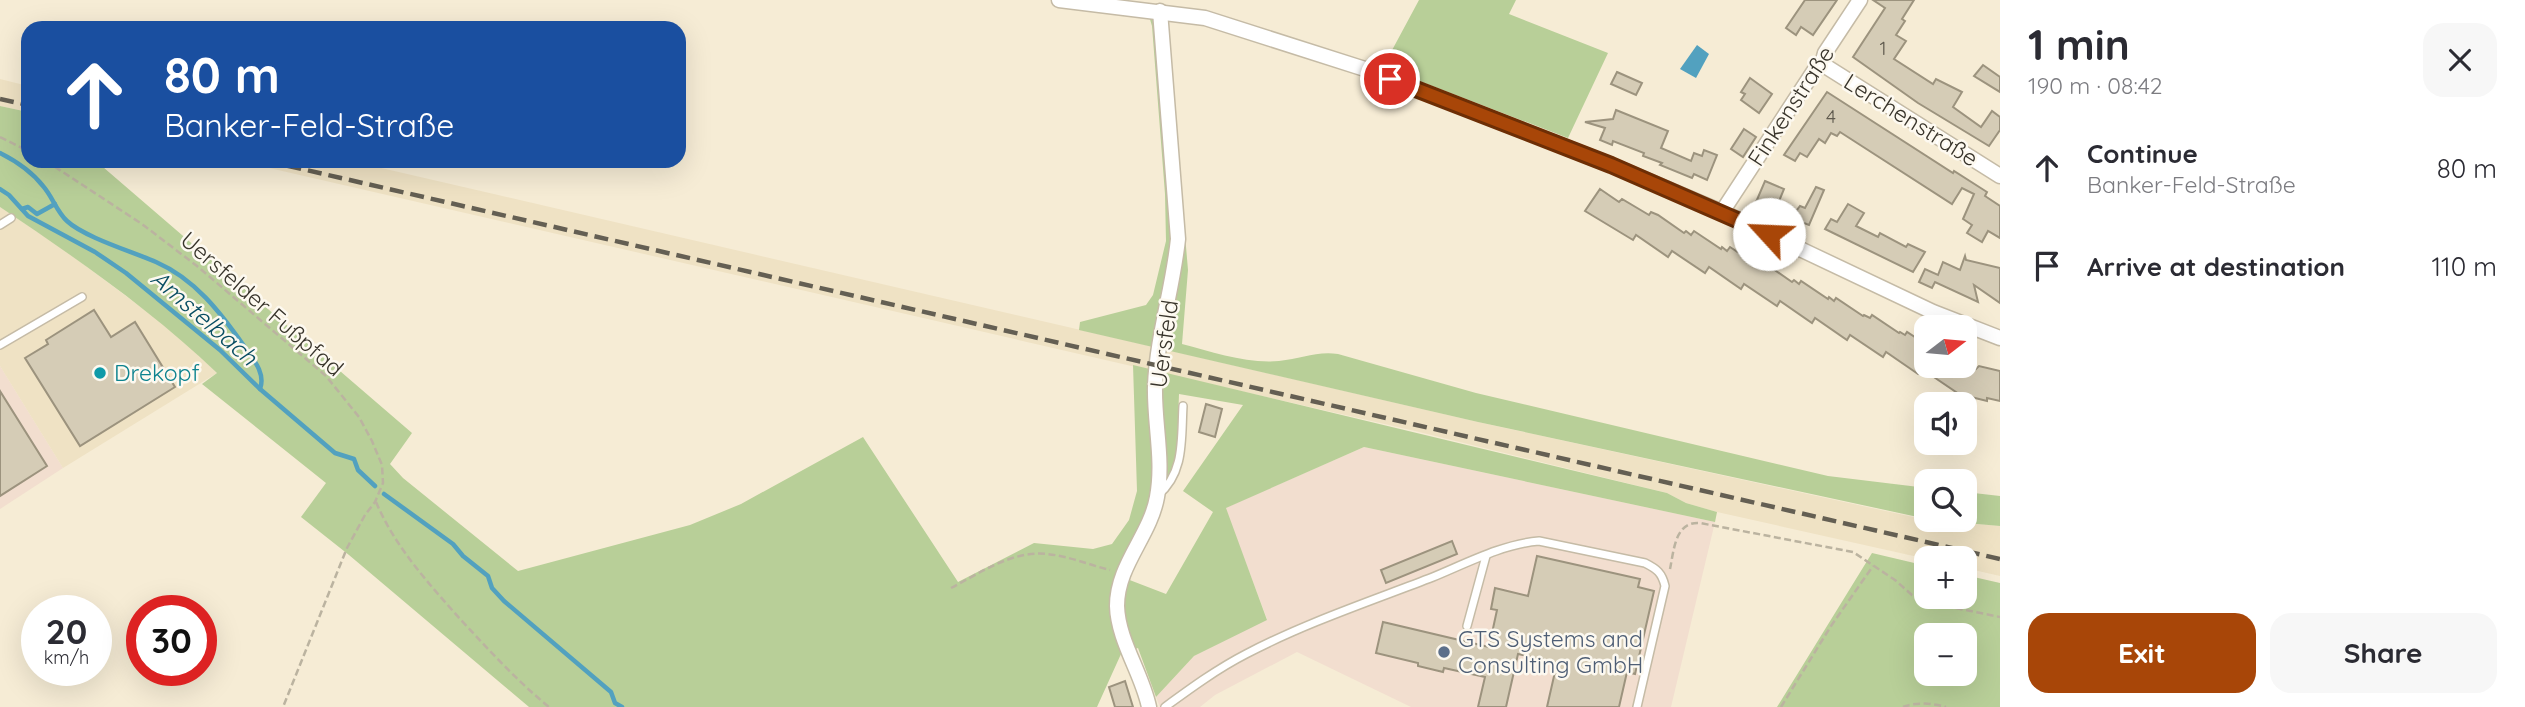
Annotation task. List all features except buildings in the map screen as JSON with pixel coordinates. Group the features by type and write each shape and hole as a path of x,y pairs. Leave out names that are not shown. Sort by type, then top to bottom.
{"street":[{"path":"1059,0 1205,18 1356,66 1611,165 1722,212 1933,312 2000,338"},
{"name":"Finkenstraße","path":"1722,212 1814,71 1822,64 1825,52 1860,0"},
{"name":"Uersfeld","path":"1149,707 1120,625 1117,609 1118,588 1123,574 1154,510 1158,495 1160,461 1155,388 1178,239 1160,11"},
{"name":"Lerchenstraße","path":"1822,64 1998,170"}],"lane":[{"path":"0,225 11,218"},
{"path":"0,345 82,297"},
{"path":"1158,495 1170,486 1176,473 1180,458 1183,406"},
{"path":"1165,707 1246,654 1314,624 1522,542 1539,541 1646,563 1663,576 1665,586 1637,707"},
{"path":"1467,626 1486,556"}],"path":[{"path":"0,137 21,148"},
{"name":"Uersfelder Fußpfad","path":"57,168 142,223 197,266 326,376 359,416 382,465 383,483 375,502"},
{"path":"283,707 347,548 375,502 421,575 500,663 549,707"},
{"path":"1663,576 1669,572 1679,531 1693,523 1840,548 1862,556 1912,595 1936,604 2000,617"},
{"path":"951,588 1002,562 1031,554 1046,554 1123,574"},
{"path":"1781,707 1831,626 1873,566"},
{"path":"1903,707 1946,707"}],"shaded area":[{"path":"0,79 21,84 21,110 0,106"},
{"path":"269,168 381,168 1478,422 1914,517 1914,532 1977,532 1977,524 2000,526 2000,576 1977,571 1977,546 1914,546 1914,556 1717,512 1686,503 1667,493 1415,431"},
{"path":"0,207 63,249 174,332 217,373 63,468 0,366"},
{"path":"0,366 63,468 0,509"},
{"path":"1364,447 1715,522 1671,707 1411,707 1297,652 1215,695 1200,707 1160,707 1156,697 1194,656 1267,619 1225,508"}],"green space":[{"path":"1419,0 1516,0 1509,14 1608,53 1568,138 1383,67"},
{"path":"1149,16 1167,23 1188,270 1182,344 1255,361 1338,354 1476,393 1828,476 1914,486 1914,516 1478,422 1079,330 1080,322 1146,305 1153,295 1166,241 1152,26"},
{"path":"0,106 21,110 21,168 104,168 412,433 390,464 403,478 518,571 690,525 741,504 863,437 958,582 1034,543 1093,549 1112,544 1129,520 1137,491 1133,365 1667,493 1686,503 1717,512 1715,522 1364,447 1226,508 1267,620 1194,656 1156,697 1138,648 1121,654 1097,707 529,707 301,517 326,483 202,384 217,373 139,306 0,207","holes":["1179,394 1243,405 1183,491 1213,512 1166,594 1127,579 1161,510 1165,486 1174,467"]},
{"path":"1977,493 2000,496 2000,526 1977,524"},
{"path":"1872,553 1914,563 1914,609 1977,609 1977,578 2000,583 2000,707 1777,707"}],"water":[{"path":"1697,45 1709,54 1696,78 1680,69"}],"waterway":[{"path":"0,153 21,165"},
{"path":"24,168 46,190 63,217 75,227 156,262 195,287 226,321 255,361 261,377 260,389"},
{"name":"Amstelbach","path":"0,189 28,216 95,252 126,273 220,350 260,389 335,453 354,459 358,470 375,486"},
{"path":"22,209 28,207 37,214 55,204"},
{"name":"Amstelbach","path":"384,494 453,544 463,556 488,576 492,588 504,601 611,692 615,703 622,707"}],"railway":[{"path":"0,99 21,104"},
{"path":"297,168 2000,559"}],"place":[{"name":"Drekopf","path":"100,373"},
{"name":"GTS Systems and Consulting GmbH","path":"1444,652"}],"route":[{"path":"1390,79 1611,165 1769,234"}]}
